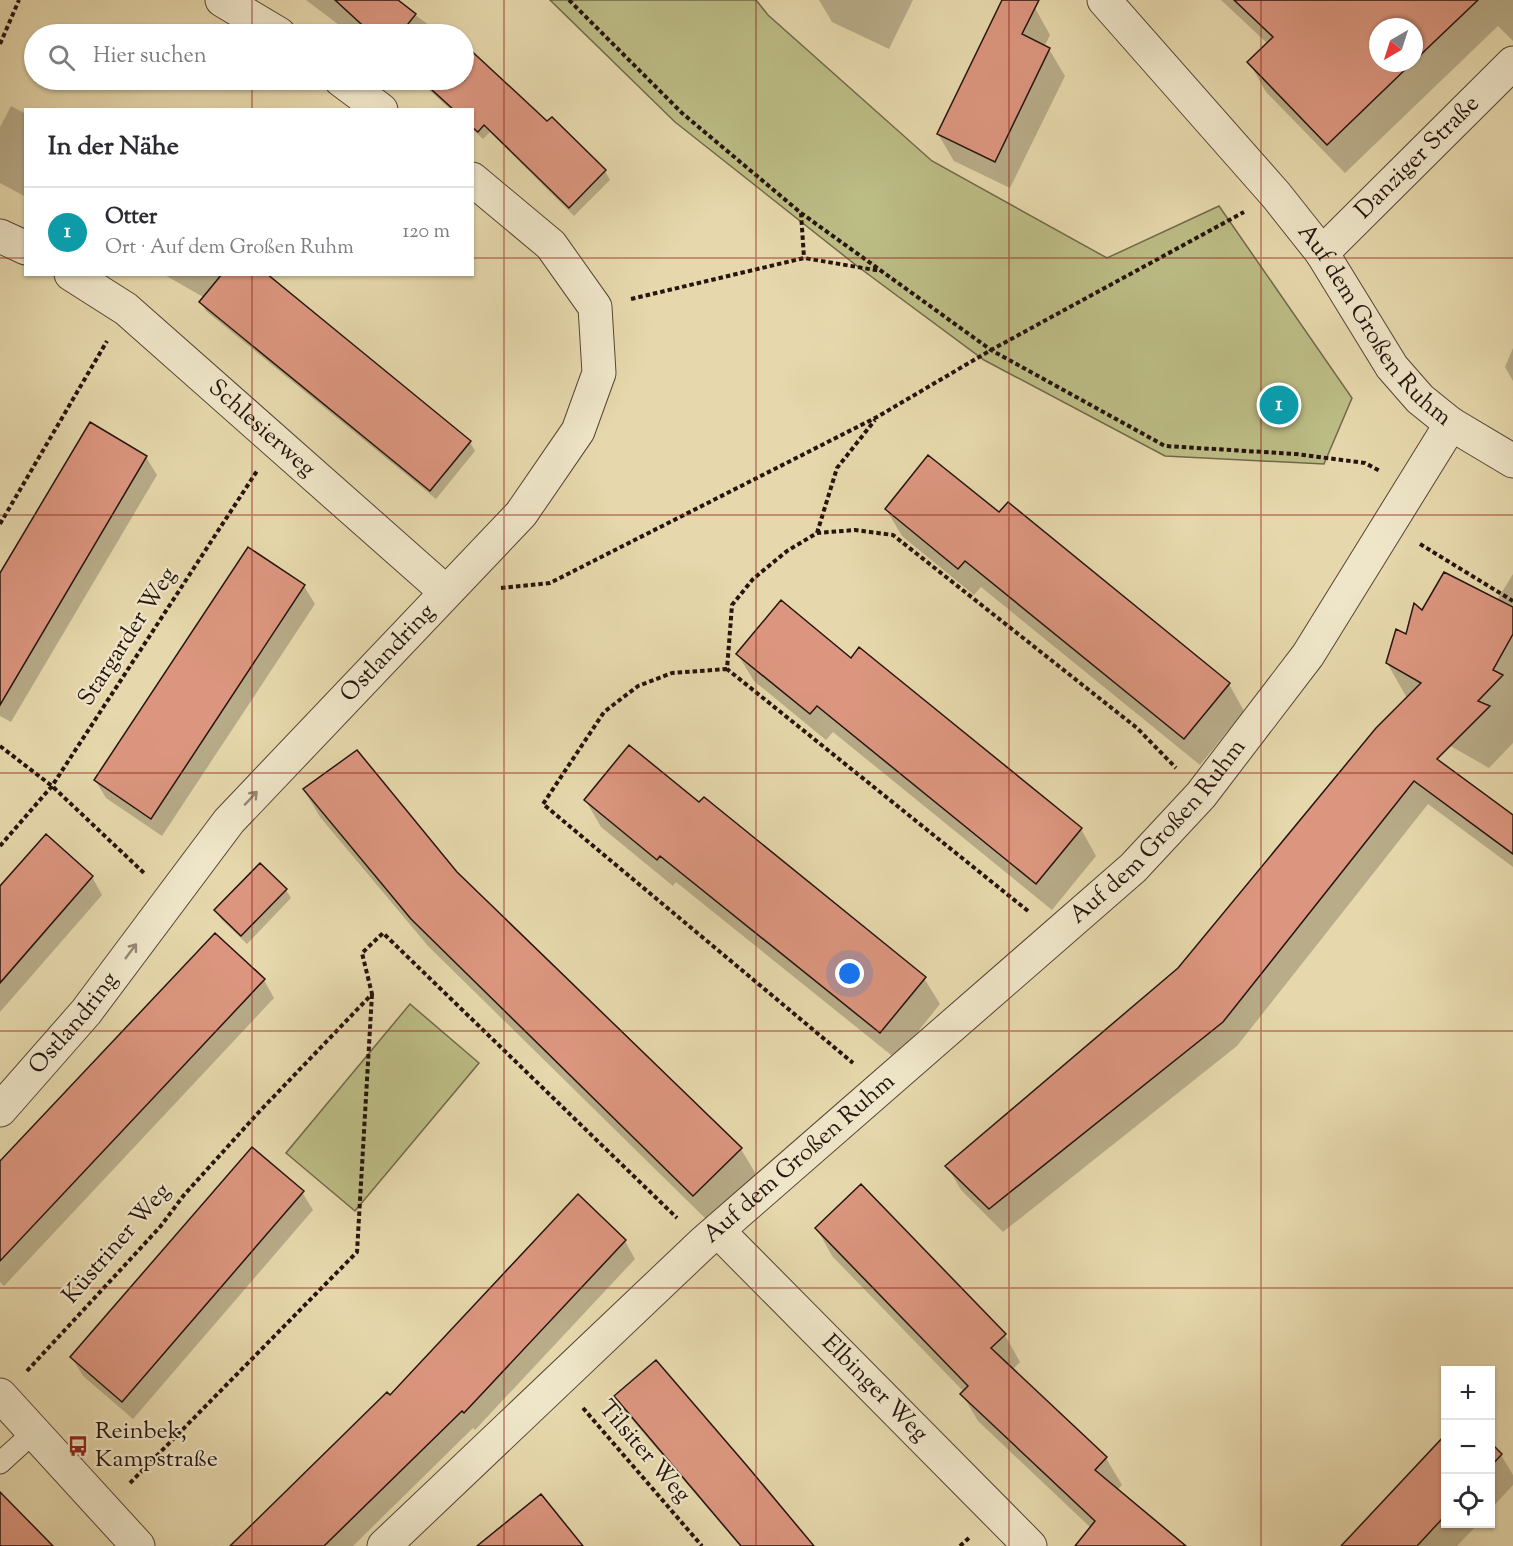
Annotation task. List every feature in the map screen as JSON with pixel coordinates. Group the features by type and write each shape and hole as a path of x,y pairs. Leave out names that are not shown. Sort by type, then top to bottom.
{"street":[{"path":"222,0 262,24"},
{"name":"Auf dem Großen Ruhm","path":"384,1546 711,1237 1133,868 1201,795 1308,655 1451,424 1420,399 1392,367 1322,253 1276,195 1104,0"},
{"name":"Danziger Straße","path":"1322,253 1513,63"},
{"path":"355,90 378,108"},
{"path":"474,181 551,245 595,307"},
{"path":"0,236 24,247"},
{"name":"Schlesierweg","path":"73,276 126,309 277,440 446,592"},
{"name":"Ostlandring","path":"0,1110 86,1012 229,821 521,514 578,431 599,373 595,307"},
{"path":"1451,424 1513,461"},
{"name":"Elbinger Weg","path":"711,1237 1030,1546"},
{"path":"1,1396 138,1546"}],"lane":[{"path":"0,1463 34,1432"}],"path":[{"path":"0,44 20,0"},
{"path":"569,0 682,113 801,213 991,350 1165,446 1296,454 1365,463 1412,488"},
{"path":"446,592 550,583 877,417 991,350 1276,195"},
{"path":"801,213 804,258"},
{"path":"595,307 804,258 882,272"},
{"path":"0,524 126,309"},
{"path":"817,533 837,468 877,417"},
{"name":"Stargarder Weg","path":"0,846 52,786 277,440"},
{"path":"1389,525 1513,601"},
{"path":"727,669 732,605 753,579 787,551 817,533 855,530 893,535 1137,728 1201,795"},
{"path":"881,1087 543,804 604,712 638,686 672,674 727,669 1058,934"},
{"path":"0,746 52,786 171,898"},
{"path":"104,1509 357,1252 372,994 362,952 383,933 711,1237"},
{"name":"Küstriner Weg","path":"1,1396 160,1227 184,1195 258,1113 372,994"},
{"name":"Tilsiter Weg","path":"559,1381 702,1546"}],"green space":[{"path":"550,0 756,0 768,15 932,161 1107,258 1219,206 1352,398 1324,464 1165,456 984,360 857,266 675,122"},
{"path":"410,1004 479,1063 355,1211 286,1153"}],"building":[{"path":"335,0 398,0 416,14 408,24 361,24"},
{"path":"1002,0 1039,0 1022,34 1050,48 995,162 937,134"},
{"path":"1234,0 1478,0 1423,52 1423,18 1369,18 1369,72 1403,72 1327,145 1247,62 1273,37"},
{"path":"474,53 547,121 552,117 606,170 569,208 484,125 478,132 474,129 474,108 452,108 432,90 474,90"},
{"path":"220,276 269,276 471,441 430,491 199,302"},
{"path":"90,422 147,456 0,705 0,573"},
{"path":"928,455 999,512 1008,502 1230,683 1184,739 965,561 958,569 885,509"},
{"path":"248,547 305,585 151,819 94,780"},
{"path":"1444,572 1513,607 1513,634 1493,670 1503,675 1478,701 1490,706 1437,759 1513,815 1513,854 1414,781 1223,1022 989,1209 945,1166 1178,968 1376,728 1421,683 1386,663 1396,629 1406,634 1414,603 1422,610"},
{"path":"781,600 851,658 859,647 1082,828 1036,884 817,706 810,714 736,654"},
{"path":"629,745 699,802 704,797 926,977 880,1033 660,856 657,860 584,800"},
{"path":"357,750 457,872 742,1148 693,1196 411,919 303,789"},
{"path":"46,834 93,876 0,983 0,886"},
{"path":"260,863 287,889 241,936 214,910"},
{"path":"215,933 265,979 0,1261 0,1161"},
{"path":"252,1147 304,1191 122,1402 70,1357"},
{"path":"861,1184 1006,1334 991,1348 1107,1457 1095,1470 1186,1546 1075,1546 1095,1521 960,1394 968,1386 815,1228"},
{"path":"578,1194 626,1240 464,1413 462,1411 324,1546 230,1546 387,1392 390,1395"},
{"path":"656,1360 814,1546 741,1546 614,1396"},
{"path":"1441,1439 1441,1520 1417,1546 1341,1546"},
{"path":"1495,1447 1502,1454 1495,1462"},
{"path":"0,1492 53,1546 0,1546"},
{"path":"541,1494 583,1546 477,1546"}],"place":[{"name":"Otter","path":"1279,405"},
{"name":"Reinbek, Kampstraße","path":"78,1446"}]}
